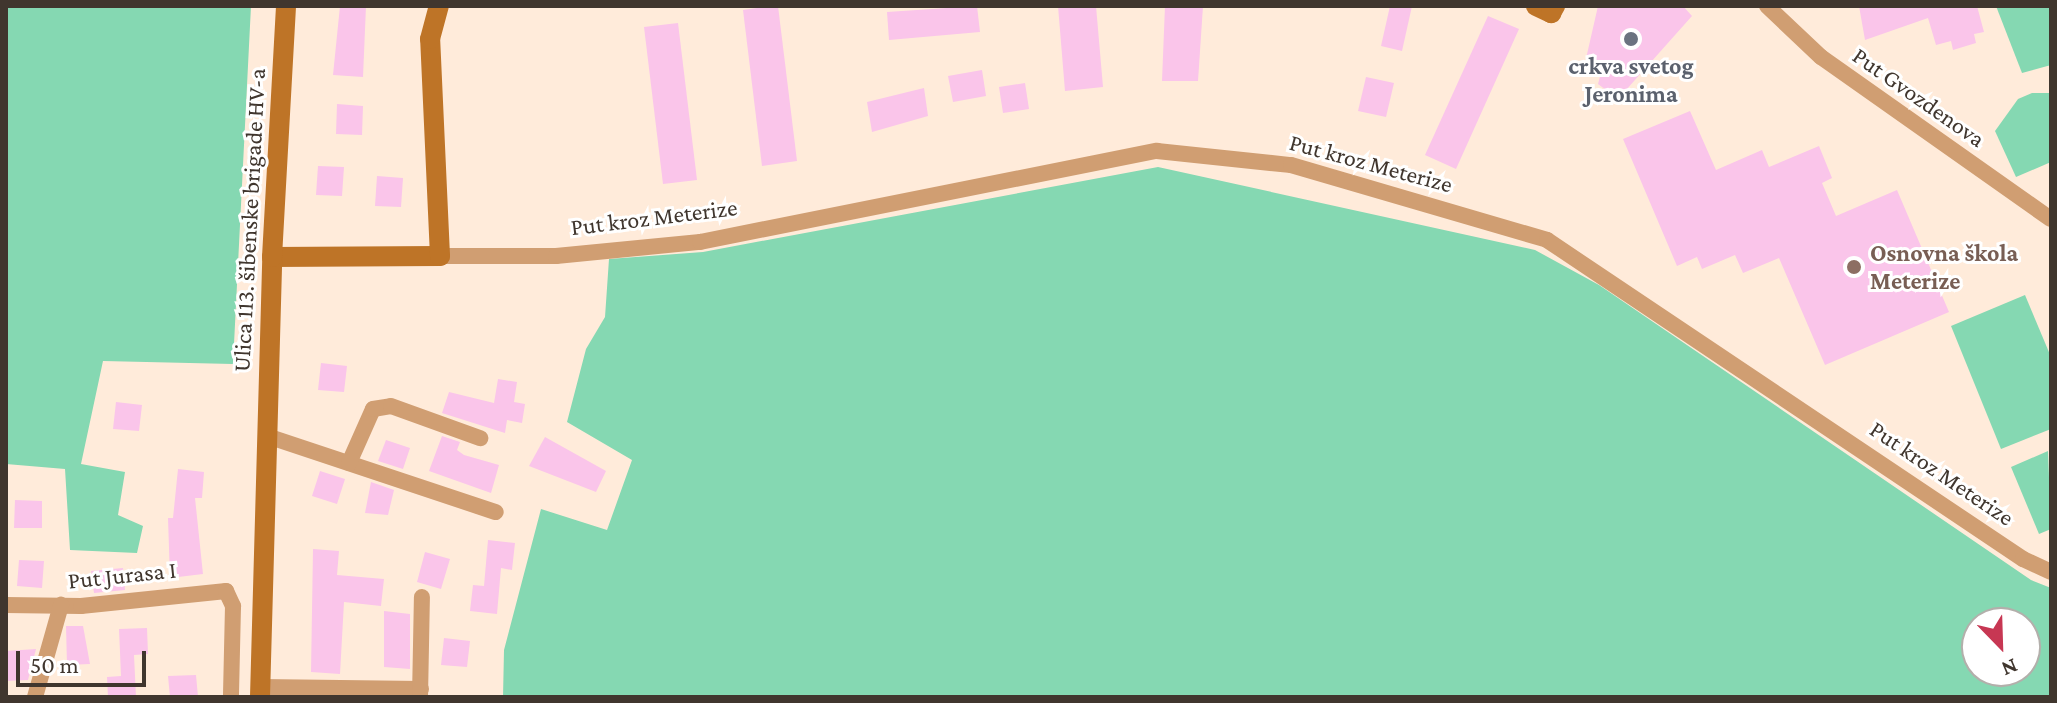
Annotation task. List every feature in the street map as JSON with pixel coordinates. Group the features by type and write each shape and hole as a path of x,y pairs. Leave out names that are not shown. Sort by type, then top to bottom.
{"main road":[{"name":"Ulica 113. šibenske brigade HV-a","path":"260,692 272,257 286,6"},
{"path":"439,6 430,39 440,256"},
{"path":"1536,6 1551,13 1555,6"},
{"name":"Put kroz Meterize","path":"272,257 440,256"}],"street":[{"name":"Put Gvozdenova","path":"1767,6 1821,57 2051,219"},
{"name":"Put kroz Meterize","path":"440,256 556,256 700,242 1157,151 1291,165 1547,240 2023,559 2051,572"},
{"path":"349,463 373,409 391,406 480,438"},
{"path":"267,436 496,512"},
{"name":"Put Jurasa I","path":"6,605 61,605 202,590 226,591 233,606 231,697"},
{"name":"Ulica 113. šibenske brigade HV-a","path":"260,692 421,693 422,597"},
{"path":"35,697 61,605"}],"green space":[{"path":"6,6 251,6 233,364 103,361 81,464 125,472 118,515 143,526 137,553 70,550 65,469 6,464"},
{"path":"1996,6 2051,6 2051,65 2022,73"},
{"path":"2032,93 2051,93 2051,162 2016,177 1995,131 2018,99"},
{"path":"1158,167 1535,250 1599,285 2031,580 2051,588 2051,697 503,697 504,650 541,509 607,530 632,460 567,422 586,349 605,317 609,259 703,252"},
{"path":"2025,295 2051,357 2051,429 2001,449 1951,326"},
{"path":"2048,451 2051,529 2039,534 2011,467"}],"building":[{"path":"340,6 366,6 363,77 333,75"},
{"path":"778,6 797,161 762,166 743,10"},
{"path":"977,6 980,32 889,40 887,12"},
{"path":"1058,6 1096,6 1103,87 1065,91"},
{"path":"1165,6 1203,6 1198,81 1162,81"},
{"path":"1390,6 1412,6 1402,51 1381,46"},
{"name":"crkva svetog Jeronima","path":"1598,6 1683,6 1692,16 1618,99 1598,84 1602,69 1585,63"},
{"path":"1859,6 1977,6 1984,32 1974,34 1976,43 1953,50 1951,41 1936,45 1928,18 1865,40"},
{"path":"1488,16 1519,29 1456,169 1425,155"},
{"path":"678,23 697,180 663,184 644,27"},
{"path":"982,70 986,96 953,102 948,76"},
{"path":"1366,77 1394,83 1386,117 1358,111"},
{"path":"1025,83 1029,109 1003,113 999,87"},
{"path":"924,88 928,116 872,132 867,102"},
{"path":"337,104 363,106 362,135 336,134"},
{"path":"1690,111 1716,170 1762,150 1769,167 1819,146 1832,178 1822,183 1836,216 1897,190 1949,312 1825,365 1779,258 1743,273 1735,255 1702,269 1697,257 1677,266 1623,139"},
{"path":"318,166 344,167 342,196 316,195"},
{"path":"377,176 403,178 401,207 375,206"},
{"path":"321,363 347,366 344,392 318,390"},
{"path":"498,379 517,382 514,402 525,404 522,423 507,420 505,433 442,413 449,392 494,403"},
{"path":"116,402 142,405 139,431 113,429"},
{"path":"442,436 460,442 457,450 464,455 499,465 491,493 429,471"},
{"path":"545,437 606,471 596,492 529,466"},
{"path":"386,440 410,448 403,469 378,461"},
{"path":"178,469 204,472 202,498 195,498 203,574 170,578 168,518 173,518"},
{"path":"320,471 345,479 337,504 312,496"},
{"path":"371,482 394,490 388,515 365,513"},
{"path":"15,500 42,501 42,528 14,528"},
{"path":"488,540 515,543 512,570 501,568 497,614 470,611 473,585 484,586"},
{"path":"313,549 339,551 337,575 384,579 381,606 344,602 340,674 311,672"},
{"path":"425,552 450,559 441,589 417,582"},
{"path":"19,560 44,561 42,588 17,586"},
{"path":"123,568 125,590 94,593 91,571"},
{"path":"384,611 410,614 410,669 384,667"},
{"path":"66,626 83,626 90,664 67,665"},
{"path":"147,628 148,654 134,655 136,697 108,697 107,677 121,676 119,629"},
{"path":"444,638 470,641 467,667 441,665"},
{"path":"36,649 28,680 6,681 6,651"},
{"path":"196,675 198,697 170,697 168,676"}],"place":[{"name":"crkva svetog Jeronima","path":"1631,39"},
{"name":"Osnovna škola Meterize","path":"1854,267"}]}
